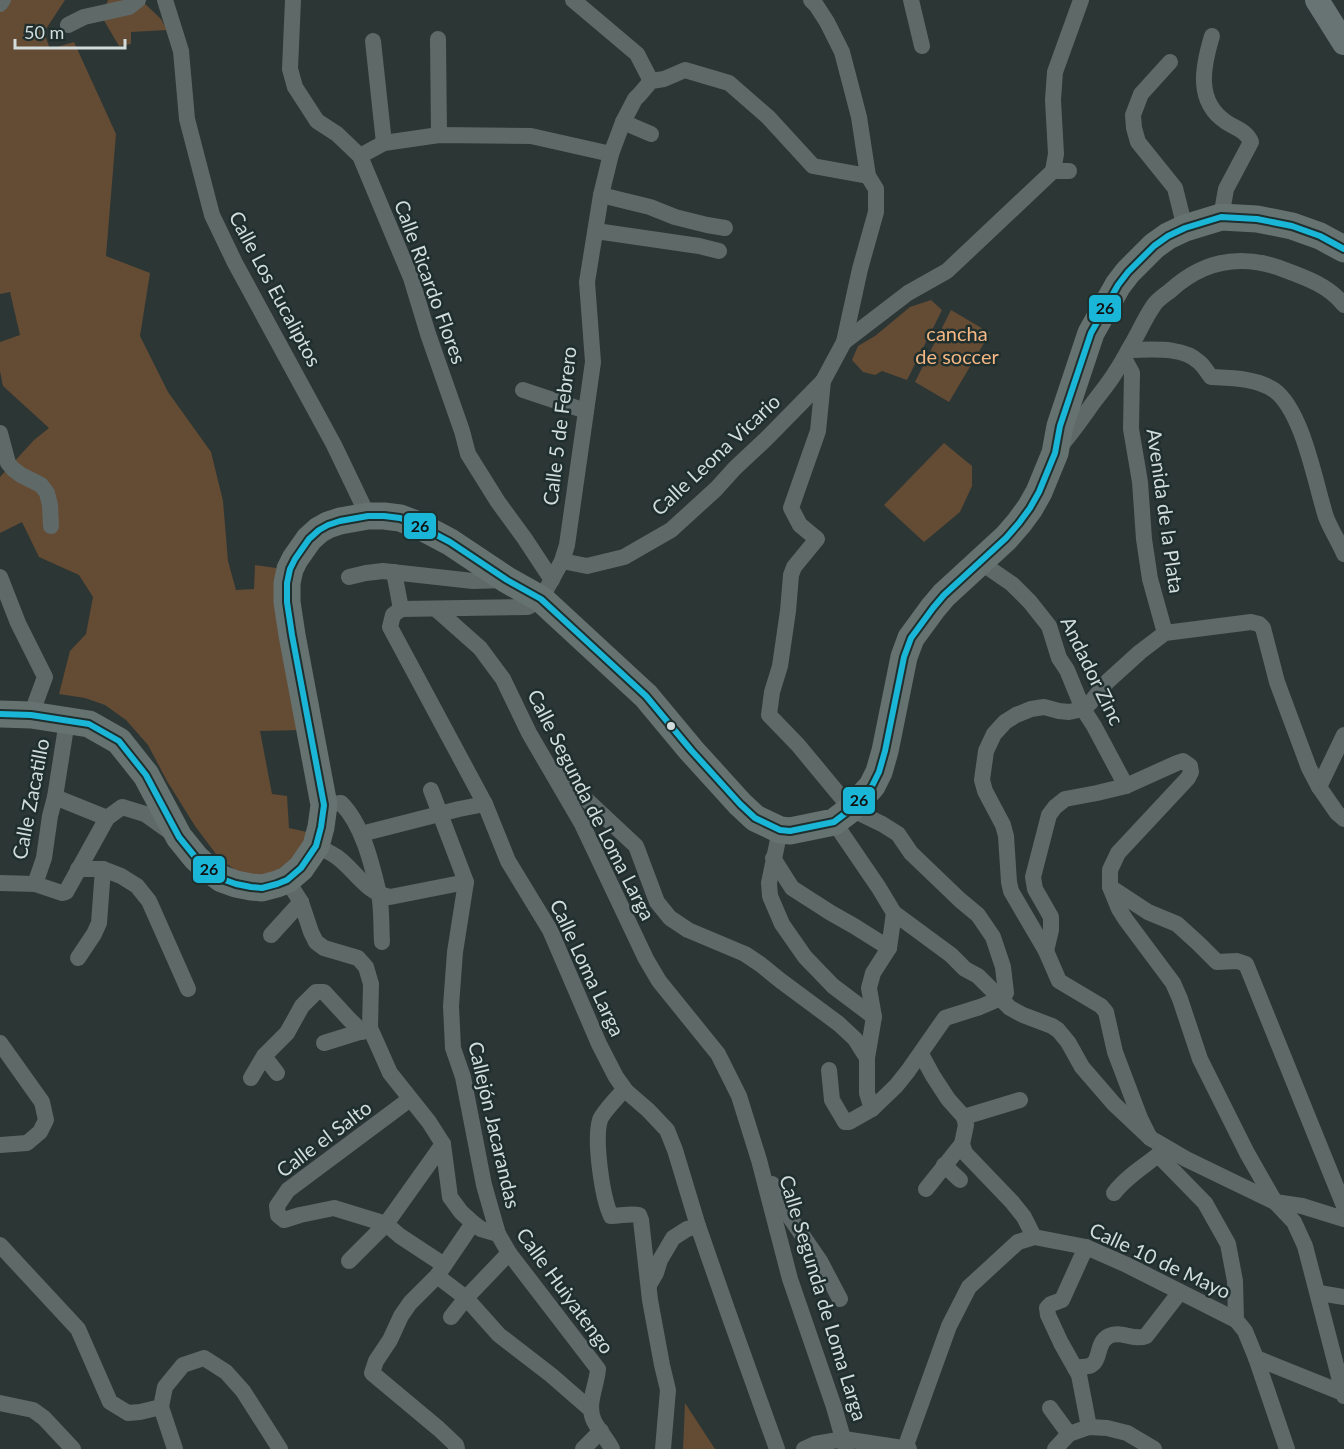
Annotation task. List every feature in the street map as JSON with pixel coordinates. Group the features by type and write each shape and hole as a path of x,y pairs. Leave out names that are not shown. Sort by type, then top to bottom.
{"main road":[{"path":"1317,0 1344,43"},
{"path":"0,714 32,715 89,724 113,737 125,746 146,775 179,837 196,858 222,879 251,887 262,888 286,880 308,859 316,846 321,828 333,804 292,635 287,602 290,569 309,539 328,525 368,516 384,516 400,518 416,524 450,542 507,580 547,589 755,818 780,830 790,831 842,815 872,786 879,772 904,657 911,638 944,595 1019,523 1030,508 1055,453 1060,426 1091,333 1118,285 1134,265 1154,246 1168,237 1185,228 1221,217 1257,219 1292,226 1320,236 1344,249"}],"street":[{"path":"0,4 3,0"},
{"path":"68,25 84,17 129,7 138,0"},
{"name":"Calle Los Eucaliptos","path":"165,0 180,51 187,119 212,215 235,263 334,445 368,516"},
{"name":"Calle Ricardo Flores","path":"293,0 291,69 295,87 317,121 337,134 360,156 411,279 468,454 498,502 525,539 547,589"},
{"path":"811,0 827,22 842,52 859,117 868,176 876,189 876,212 860,269 844,342 823,381 818,431 792,508 800,525 817,539 794,567 791,575 780,666 772,692 769,716 798,746 842,815 894,914 951,955 965,969 978,976 1010,1008 1058,1030 1068,1042 1082,1067 1114,1104 1162,1151 1205,1203 1228,1244 1235,1281 1236,1320 1245,1331 1256,1358 1287,1449"},
{"path":"911,0 922,46"},
{"path":"844,342 908,293 946,271 1061,171 1056,154 1053,99 1055,72 1082,0"},
{"path":"576,1 637,54 651,81 664,79 685,70 729,83 768,117 813,166 868,176"},
{"path":"1212,36 1204,61 1204,95 1224,121 1245,133 1251,142 1226,189 1221,217"},
{"path":"438,39 439,135"},
{"path":"373,41 384,143"},
{"path":"1170,62 1141,94 1134,115 1134,128 1138,142 1174,188 1185,228"},
{"name":"Calle 5 de Febrero","path":"547,589 562,561 567,545 593,362 587,282 601,195 611,154 623,122 634,99 651,81"},
{"path":"623,122 651,134"},
{"path":"360,156 384,143 439,135 531,136 611,154"},
{"path":"601,195 650,207 675,217 725,228"},
{"path":"596,231 719,251"},
{"path":"1055,453 1106,388 1155,303 1181,280 1206,266 1221,262 1249,260 1264,263 1308,278 1328,290 1344,305"},
{"path":"1127,354 1167,351 1187,354 1199,362 1211,377 1246,380 1262,384 1275,391 1286,403 1304,438 1327,519 1344,554"},
{"name":"Avenida de la Plata","path":"1127,354 1132,373 1131,429 1140,482 1144,539 1150,579 1165,633"},
{"name":"Calle Leona Vicario","path":"562,561 587,566 624,557 671,530 716,489 823,381"},
{"path":"523,390 586,411"},
{"path":"0,433 8,463 21,475 41,485 46,493 50,505 51,526"},
{"name":"Andador Zinc","path":"980,562 1012,584 1049,626 1059,658 1067,670 1083,709 1126,786"},
{"path":"349,577 383,571 473,581 507,580"},
{"path":"394,572 401,609 528,607 547,589"},
{"path":"0,577 18,623 45,677 32,715"},
{"name":"Calle Loma Larga","path":"401,609 393,615 390,627 485,804 508,861 550,930 599,1044 626,1091 667,1130 698,1226 777,1449"},
{"name":"Calle Segunda de Loma Larga","path":"436,609 480,648 503,679 529,733 582,824 658,981 718,1054 739,1096 759,1160 790,1280 845,1444"},
{"path":"1150,1138 1115,1052 1106,1012 1101,1006 1059,981 1046,951 1011,891 1006,836 982,780 986,751 994,734 1005,722 1030,709 1044,707 1069,712 1083,709 1108,681 1165,633 1251,622 1263,628 1277,682 1309,768 1318,787 1341,816"},
{"name":"Calle Zacatillo","path":"35,884 44,858 67,721"},
{"path":"1318,787 1344,735"},
{"path":"545,760 636,846 657,902 670,918 688,930 745,954 760,964 839,1024 855,1039 867,1058"},
{"path":"1046,951 1051,930 1051,917 1035,889 1033,877 1048,815 1065,799 1126,786 1183,761 1190,765 1191,772 1188,778 1118,853 1110,870 1110,887 1126,920 1173,983 1200,1059 1247,1154 1275,1202 1294,1222 1302,1238 1319,1293 1344,1394"},
{"name":"Callejón Jacarandas","path":"432,790 466,882 455,952 451,1006 453,1048 463,1077 484,1185 498,1234"},
{"path":"55,797 107,818 122,807 144,814 179,837"},
{"path":"333,804 349,811 361,834 379,896 382,942"},
{"path":"361,834 485,804"},
{"path":"829,1070 832,1100 845,1122 849,1122 872,1109 896,1086 945,1018 980,1007 1001,998 1006,993 1004,967 993,937 978,915 911,853 898,834 882,824 842,815"},
{"name":"Calle Zacatillo","path":"0,883 35,884 62,893 66,892 107,818"},
{"path":"780,830 769,884 770,896 782,924 806,957 833,986 874,1017"},
{"path":"316,846 337,857 379,896 390,897 466,882"},
{"path":"774,858 792,888 889,948"},
{"path":"78,869 103,868 137,886 148,901 188,989"},
{"path":"78,958 99,923 103,868"},
{"name":"Calle Huiyatengo","path":"286,880 301,902 316,942 324,948 358,958 366,967 371,984 366,1030 390,1073 429,1122 442,1144 450,1197 473,1223 481,1229 498,1234 509,1253 598,1369 590,1409"},
{"path":"1110,887 1148,912 1177,924 1217,962 1237,961 1246,964 1344,1206"},
{"path":"271,934 301,902"},
{"path":"872,1109 867,1094 867,1058 874,1017 869,988 873,973 889,948 894,914"},
{"path":"251,1078 264,1056 287,1033 302,1006 316,992 324,992 348,1018 366,1030"},
{"path":"331,1041 366,1030"},
{"path":"0,1043 42,1102 46,1120 40,1132 27,1143 0,1145"},
{"path":"921,1054 948,1099 964,1117 966,1125 962,1144 926,1189"},
{"path":"264,1056 277,1073"},
{"path":"626,1091 623,1091 600,1119 597,1146 604,1196 611,1216 633,1214 639,1215 642,1220 648,1286 668,1390 663,1449"},
{"name":"Calle el Salto","path":"410,1100 288,1190 277,1206 278,1215 284,1220 334,1208 386,1224 440,1270 499,1335 590,1409"},
{"path":"964,1117 1020,1100"},
{"path":"350,1261 386,1224 442,1144"},
{"path":"804,1449 815,1444 907,1448 949,1326 969,1287 1018,1242 1034,1237 1024,1217 965,1153 962,1144"},
{"path":"1162,1151 1186,1159 1275,1202 1302,1206 1344,1219"},
{"path":"1114,1194 1126,1180 1162,1151"},
{"name":"Calle Segunda de Loma Larga","path":"759,1160 789,1216 820,1261 840,1299"},
{"path":"944,1165 960,1180"},
{"path":"457,1449 456,1445 439,1429 372,1373 376,1361 390,1341 401,1316 440,1270 473,1223"},
{"path":"648,1286 672,1238 687,1229 698,1226"},
{"name":"Calle 10 de Mayo","path":"1034,1237 1086,1247 1236,1320"},
{"path":"0,1245 78,1329 110,1402 128,1413 160,1407"},
{"path":"1086,1247 1062,1300 1050,1304 1047,1308 1053,1326 1079,1375 1089,1427"},
{"path":"451,1317 509,1253"},
{"path":"1074,1368 1093,1364 1100,1345 1106,1337 1112,1334 1141,1338 1146,1336 1180,1292"},
{"path":"1319,1293 1344,1297"},
{"path":"175,1449 160,1407 165,1387 183,1365 204,1358 226,1372 243,1391 280,1449"},
{"path":"1256,1358 1344,1394"},
{"path":"0,1403 33,1410 44,1418 73,1449"},
{"path":"1050,1408 1069,1434"},
{"path":"590,1409 593,1420 612,1449"},
{"path":"1055,1449 1069,1434 1089,1427 1107,1428 1127,1433 1154,1449"},
{"path":"583,1449 601,1431"}],"green space":[{"path":"3,0 65,0 44,32 50,49 74,42 116,134 106,256 150,273 140,336 168,392 211,452 223,501 228,561 236,590 254,589 255,565 276,568 301,730 260,731 272,794 287,796 289,828 307,832 303,849 289,865 270,876 243,876 219,858 195,826 148,745 126,720 105,705 85,698 59,694 70,651 86,634 93,597 79,575 39,557 22,522 0,533 0,477 34,440 49,428 3,386 0,371 0,342 20,335 10,292 0,294 0,5"},
{"path":"108,0 141,0 161,19 167,30 131,32 131,44 119,46 102,17"},
{"path":"931,300 942,310 907,380 882,371 875,375 863,372 852,360 858,346 875,336 910,307"},
{"name":"cancha de soccer","path":"951,310 990,333 949,402 915,382"},
{"path":"944,443 972,466 972,486 960,512 924,542 884,505"},
{"path":"685,1403 715,1449 683,1449"}],"transit line":[{"name":"26","path":"0,714 31,715 89,724 119,741 146,775 179,837 207,868 222,879 251,887 262,888 287,880 301,868 316,846 324,805 287,602 290,569 309,539 328,525 368,516 400,518 450,542 507,580 541,599 646,696 691,750 755,818 780,830 790,831 834,822 851,809 872,786 879,772 904,657 911,638 944,595 1006,538 1030,508 1039,492 1055,453 1060,426 1091,333 1118,285 1128,272 1154,246 1168,236 1221,217 1257,219 1292,226 1320,236 1344,249"}]}
